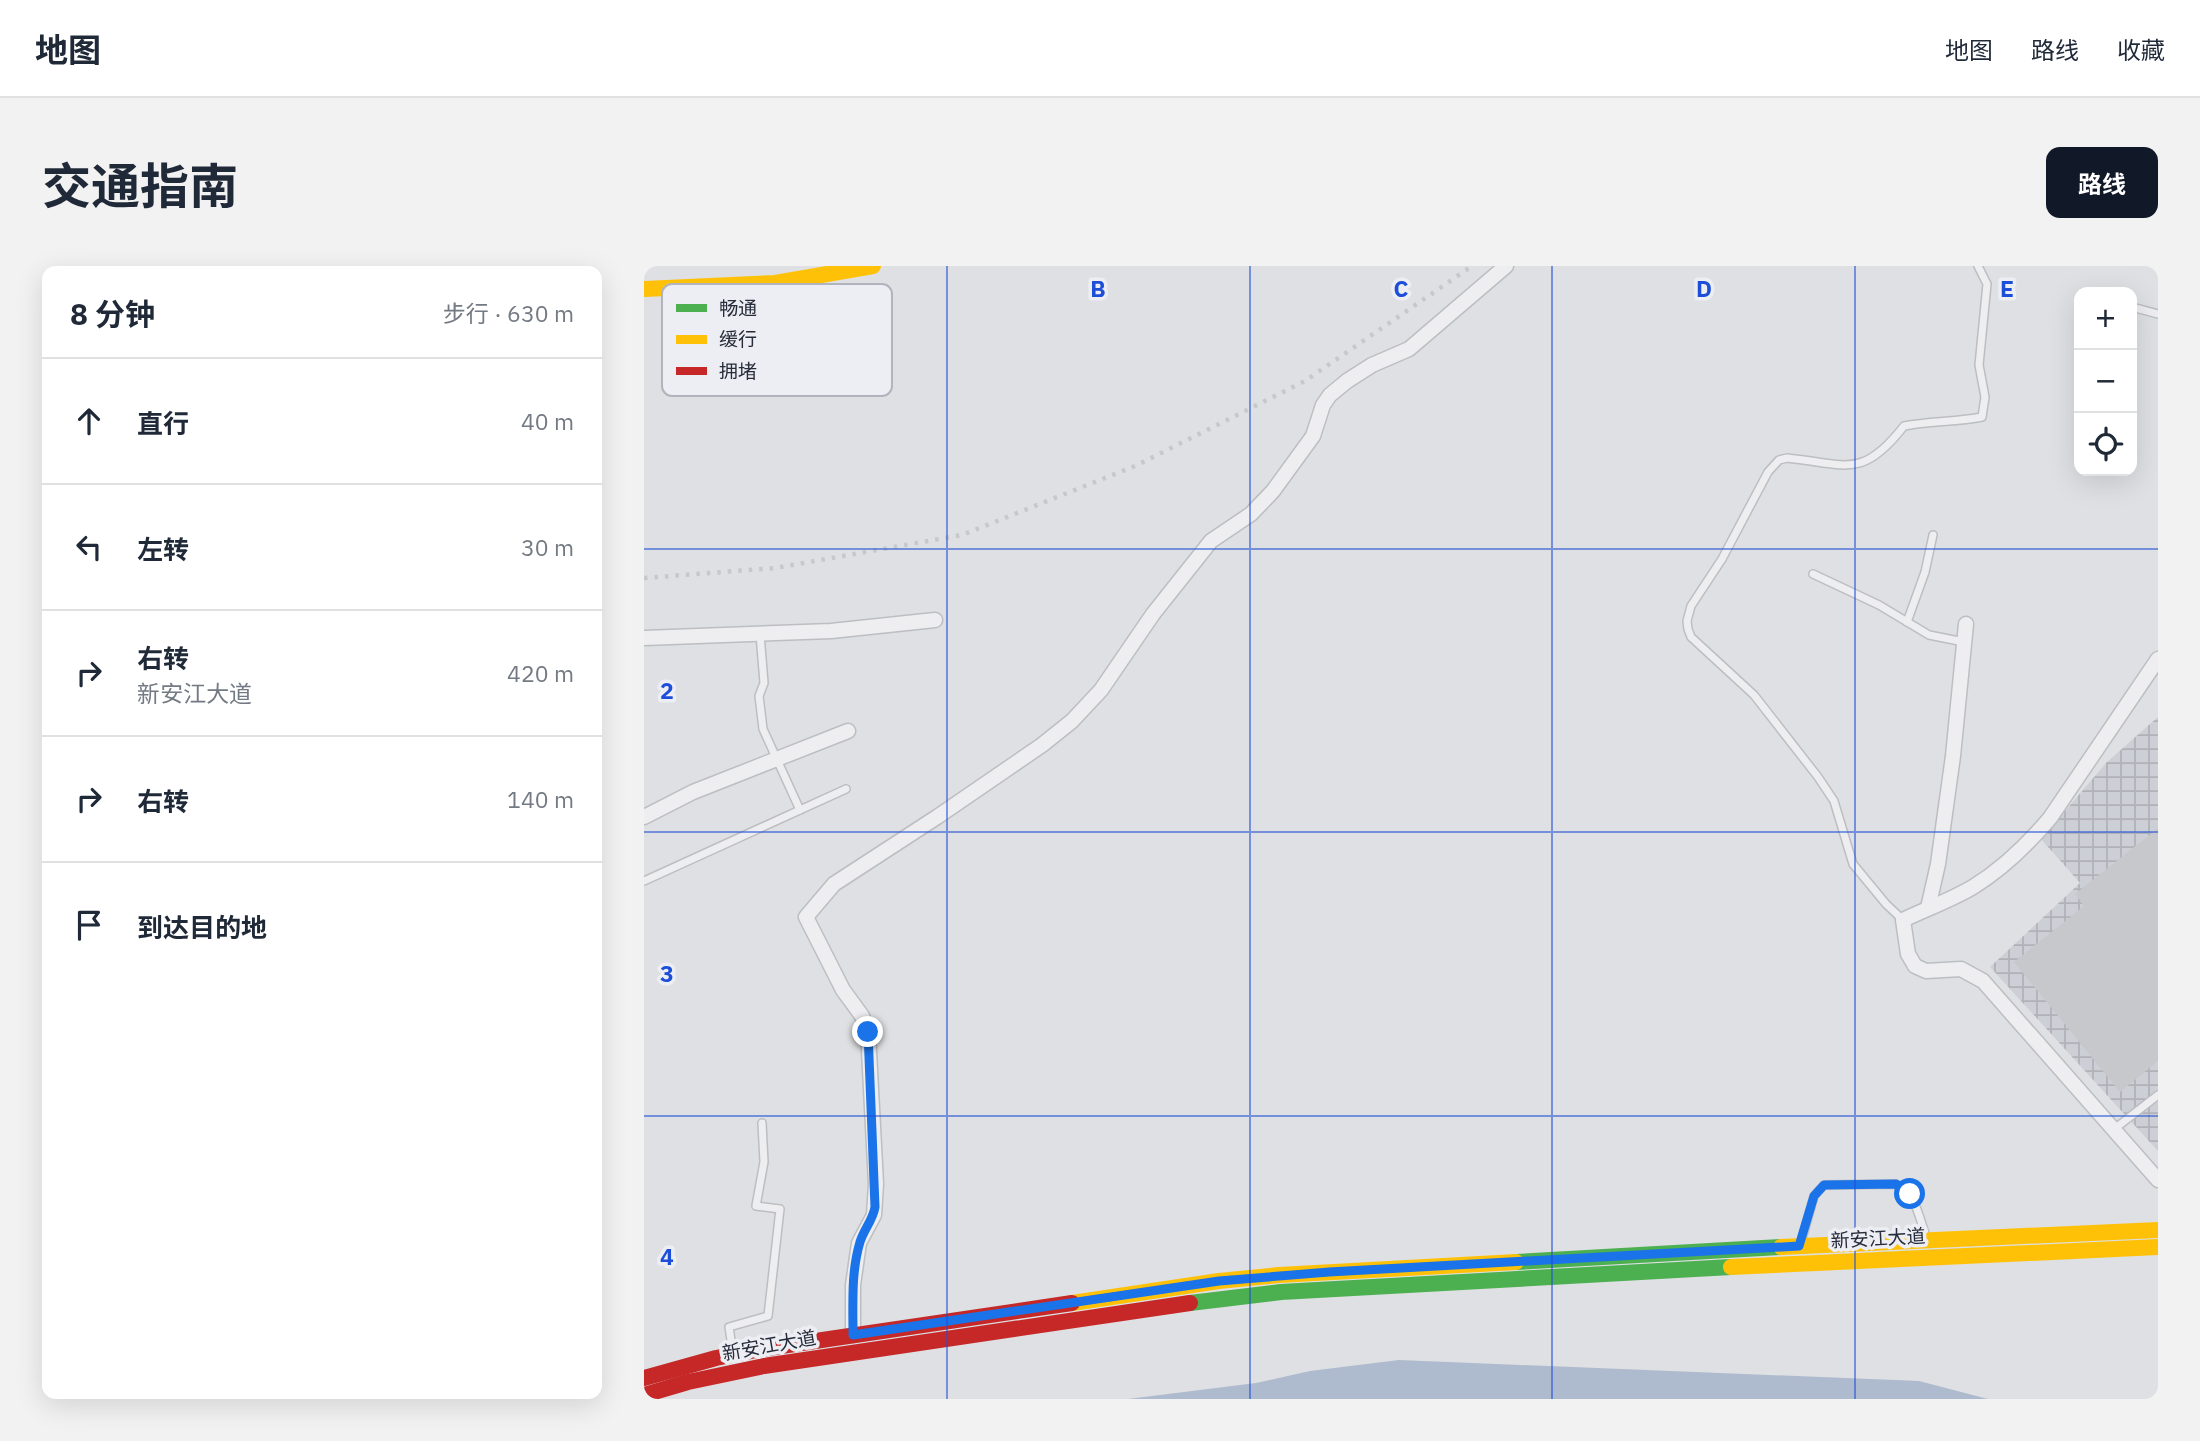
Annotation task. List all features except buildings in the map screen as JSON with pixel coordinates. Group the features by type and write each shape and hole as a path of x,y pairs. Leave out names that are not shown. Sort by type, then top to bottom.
{"main road":[{"path":"775,284 873,266"},
{"path":"644,289 662,288"},
{"name":"新安江大道","path":"644,1377 733,1355 853,1335 1159,1289 1255,1278 1927,1239 2158,1230"},
{"name":"新安江大道","path":"644,1395 688,1382 764,1366 1162,1305 1233,1297 1837,1261 2158,1247"}],"street":[{"path":"853,1335 853,1285 859,1243 874,1216 875,1207 868,1032 862,1016 843,990 806,917 834,884 937,817 1042,745 1072,721 1101,690 1153,614 1211,541 1251,514 1273,491 1312,436 1323,405 1330,395 1372,365 1409,349 1506,266"},
{"path":"644,638 831,631 935,620"},
{"path":"1928,908 1938,864 1966,643 1966,624"},
{"path":"2158,659 2050,818 2036,834 2005,864 1980,882 1903,920 1908,954 1915,966 1926,971 1961,969 1983,981 2158,1180"},
{"path":"644,817 693,792 848,731"}],"lane":[{"path":"1903,920 1853,864 1834,801 1818,778 1754,695 1691,637 1687,621 1691,606 1722,559 1768,472 1779,460 1787,458 1854,466 1876,456 1889,446 1903,426 1982,417 1985,397 1979,365 1987,284 1978,266"},
{"path":"2137,308 2158,314"},
{"path":"1907,622 1925,572 1933,535"},
{"path":"1813,574 1879,605 1929,635 1966,643"},
{"path":"760,633 764,683 759,696 763,729 800,810"},
{"path":"644,880 846,789"},
{"path":"2113,1130 2158,1095"},
{"path":"733,1355 729,1327 768,1316 780,1209 756,1206 764,1162 762,1123"},
{"path":"1799,1246 1814,1196 1824,1185 1901,1186 1912,1199 1927,1239"}],"shaded area":[{"path":"2158,717 2158,1151 1990,967 2080,883 2041,839 2107,762"}],"water":[{"path":"1399,1360 1919,1381 1988,1399 1128,1399 1256,1383 1310,1371"}],"railway":[{"path":"644,578 775,568 962,535 1135,466 1305,381 1472,266"}],"traffic: fast":[{"path":"1516,1262 1781,1247"},
{"path":"1190,1303 1281,1292 1731,1267"}],"traffic: slow":[{"path":"753,284 775,283 873,266"},
{"path":"644,289 662,288"},
{"path":"1781,1247 2158,1230"},
{"path":"1731,1267 2158,1247"},
{"path":"1072,1303 1279,1275 1516,1262"}],"traffic: jam":[{"path":"644,1378 761,1349 1072,1303"},
{"path":"644,1395 688,1382 764,1366 1190,1303"}],"route":[{"path":"868,1032 875,1207 874,1216 859,1243 853,1285 853,1335 1159,1289 1279,1275 1799,1246 1814,1196 1824,1185 1896,1184 1910,1194"}]}
